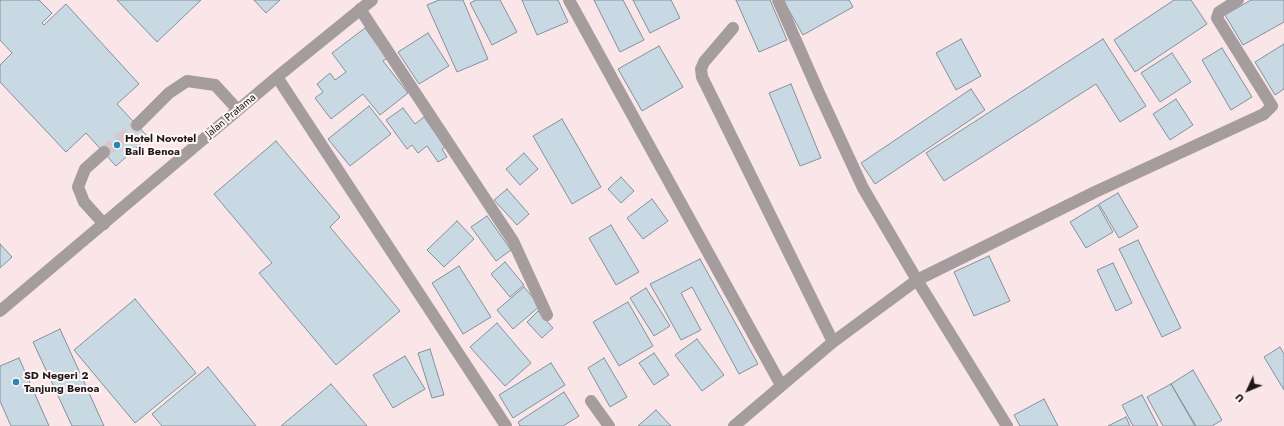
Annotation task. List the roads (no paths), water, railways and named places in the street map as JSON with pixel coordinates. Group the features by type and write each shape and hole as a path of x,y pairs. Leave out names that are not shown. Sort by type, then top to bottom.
{"street":[{"name":"Jalan Pratama","path":"0,311 277,77 372,0"},
{"path":"569,0 781,385"},
{"path":"778,0 863,188 917,280 1007,426"},
{"path":"734,426 833,342 917,280 1095,192 1264,114 1272,106 1217,18 1219,12 1238,0"},
{"path":"360,9 513,241 547,315"},
{"path":"733,28 704,62 701,69 702,77 833,342"},
{"path":"277,77 506,426"},
{"path":"137,126 169,93 187,81 215,86 238,110"},
{"path":"104,152 85,170 78,187 84,202 104,224"},
{"path":"591,401 609,426"}],"tunnel":[{"path":"104,152 137,125"}],"place":[{"name":"Hotel Novotel Bali Benoa","path":"117,145"},
{"name":"SD Negeri 2 Tanjung Benoa","path":"16,382"}]}
